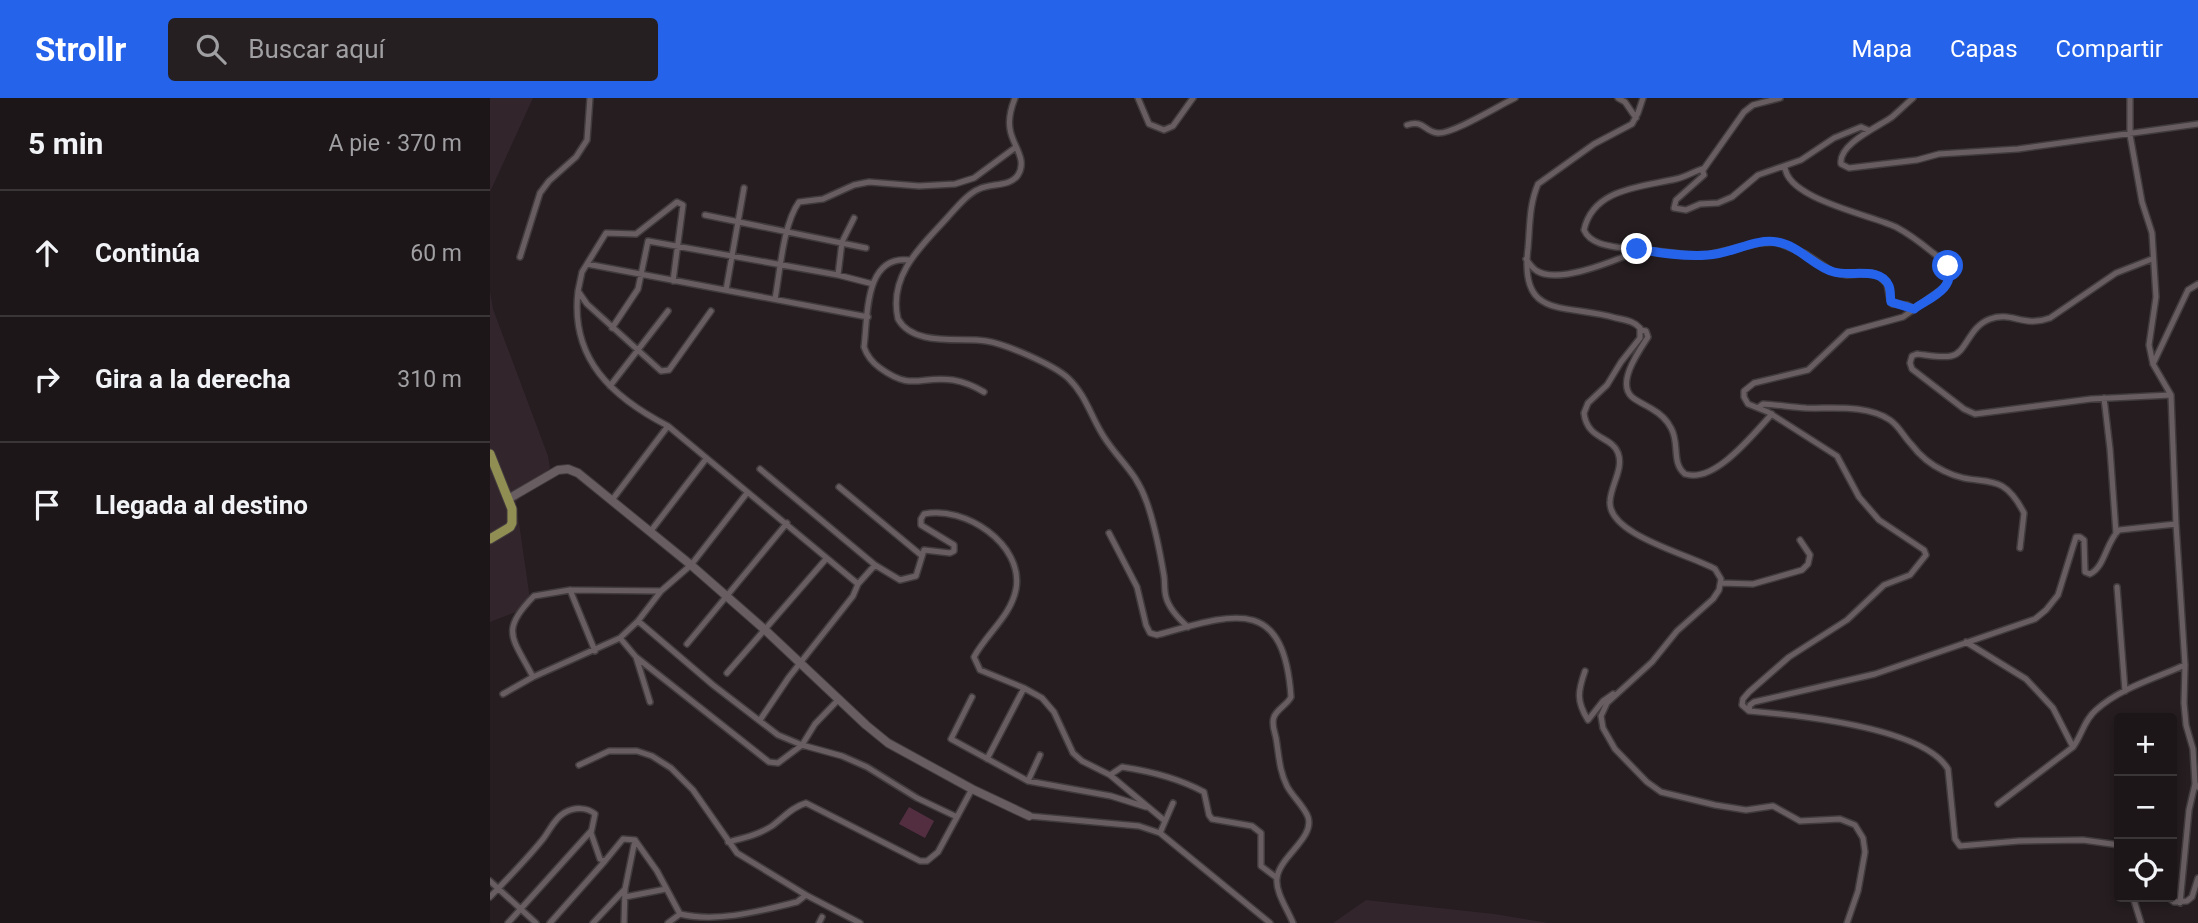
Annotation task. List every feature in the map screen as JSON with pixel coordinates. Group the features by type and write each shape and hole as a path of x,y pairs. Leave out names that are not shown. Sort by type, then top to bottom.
{"main road":[{"path":"490,454 512,509 512,523 505,532 490,540"}],"street":[{"path":"520,257 540,194 549,181 576,157 587,140 590,98"},
{"path":"1015,98 1009,120 1010,131 1022,163 1014,179 974,191 909,260 896,293 896,314 902,326 938,340 993,342 1065,375 1087,401 1104,436 1138,480 1156,536 1166,598 1179,619 1188,627"},
{"path":"1138,98 1149,124 1164,130 1173,126 1193,98"},
{"path":"1407,125 1418,123 1437,133 1450,130 1515,98"},
{"path":"1618,98 1625,102 1636,118"},
{"path":"1643,98 1636,118 1630,125 1594,144 1540,181 1532,204 1525,259 1527,281 1532,293 1541,302 1635,323 1647,333 1648,337 1630,367 1628,390 1633,398 1654,410 1669,424 1676,442 1678,465 1685,474 1698,475 1718,467 1772,414"},
{"path":"1780,98 1753,106 1744,112 1703,170 1703,176 1674,203 1675,209 1686,210 1700,204 1718,203 1732,197 1758,175 1774,168 1786,167 1849,131 1861,127 1868,130"},
{"path":"1913,98 1892,116 1868,130 1842,154 1841,164 1845,167 1917,160 1939,154 2018,149 2198,124"},
{"path":"2130,98 2130,132 2141,202 2152,233 2156,297 2149,345 2153,364 2171,395 2185,665 2183,703 2186,725 2192,738 2197,785 2189,810 2180,903"},
{"path":"775,299 788,233 795,209 800,202 823,199 869,182 919,186 956,184 974,178 1016,147"},
{"path":"1786,167 1790,180 1818,199 1894,226 1908,234 1945,263 1951,274 1948,284 1897,320 1848,332 1817,364 1803,372 1748,386 1744,394 1748,404 1772,414 1837,456 1864,503 1879,520 1924,550 1926,555 1909,575 1884,585 1847,620 1789,657 1743,699 1742,705 1749,711 1858,726 1905,740 1932,753 1942,760 1948,769 1955,839 1960,846 2019,841 2083,840 2114,844"},
{"path":"1703,170 1675,180 1627,188 1596,207 1587,220 1584,230 1586,235 1626,251 1637,249 1708,255 1759,243 1776,242 1797,250 1833,272 1847,275 1871,273 1879,276 1889,287 1891,302 1914,309"},
{"path":"726,290 744,188"},
{"path":"673,281 682,205 677,202 636,234 606,233 582,272 578,291 576,313 580,337 591,363 610,386 638,410 667,426 859,584"},
{"path":"705,215 866,248"},
{"path":"838,275 842,243 854,218"},
{"path":"612,328 638,289 648,241 838,275 873,284"},
{"path":"1525,259 1536,271 1551,275 1606,264 1623,257 1626,251"},
{"path":"2152,259 2116,273 2050,318 2038,323 2023,322 2003,315 1975,327 1962,349 1952,356 1917,354 1910,360 1912,369 1964,409 1975,414 2104,398 2171,395"},
{"path":"909,260 893,260 884,265 873,284 864,347 866,354 875,365 902,382 951,379 984,392"},
{"path":"587,264 868,317"},
{"path":"2153,364 2188,290 2198,284"},
{"path":"578,291 587,304 661,371 669,370 711,311"},
{"path":"610,386 668,311"},
{"path":"1585,671 1578,690 1588,720 1603,701 1652,662 1677,631 1713,599 1721,583 1720,575 1715,569 1654,543 1619,523 1611,510 1610,500 1617,477 1619,457 1615,447 1591,429 1584,413 1588,403 1607,384 1640,338 1641,330"},
{"path":"2104,398 2116,533"},
{"path":"1759,407 1763,404 1806,408 1838,407 1867,412 1890,420 1920,455 1938,468 1959,477 1993,481 2005,487 2024,513 2020,548"},
{"path":"612,500 667,426"},
{"path":"650,532 706,459"},
{"path":"508,499 558,470 568,469 578,473 691,565 888,743 972,789 1029,816 1139,826 1160,833 1270,923"},
{"path":"760,469 875,565 900,580 916,576 921,555 927,549 950,553 954,548 954,545 921,525 921,519 927,512 966,519 989,532 1003,545 1016,570 1016,587 1006,613 974,657 980,670 1042,698 1054,712 1073,753 1110,775 1165,821"},
{"path":"839,487 921,555"},
{"path":"503,694 533,677 620,638 638,621 661,591 691,565 747,492"},
{"path":"687,644 788,523"},
{"path":"1749,711 1754,702 1875,674 2029,622 2041,615 2058,595 2075,539 2080,537 2084,540 2083,567 2090,574 2096,571 2116,533 2123,528 2176,524"},
{"path":"1109,533 1138,587 1150,633 1157,635 1222,620 1252,618 1271,630 1282,648 1291,697 1274,716 1273,723 1282,774 1308,817 1308,827 1297,847 1281,866 1276,878"},
{"path":"1721,583 1753,584 1802,570 1808,564 1810,555 1800,540"},
{"path":"727,673 826,559"},
{"path":"760,720 875,565"},
{"path":"2118,587 2125,691"},
{"path":"533,677 510,633 513,623 534,596 570,590 661,591"},
{"path":"570,590 595,651"},
{"path":"638,621 713,685 778,734 802,745 842,755 917,798 957,817"},
{"path":"620,638 636,657 769,762 778,763 784,760 802,745 816,724 839,699"},
{"path":"1965,642 2026,679 2053,708 2073,747"},
{"path":"636,657 650,702"},
{"path":"1998,804 2073,747 2080,738 2086,721 2096,710 2125,691 2185,665"},
{"path":"987,759 1024,688"},
{"path":"1621,688 1604,707 1601,716 1603,729 1615,749 1647,782 1661,792 1746,810 1773,806 1800,821 1840,819 1855,825 1863,838 1865,852 1858,891 1847,923"},
{"path":"972,697 951,738 1028,781 1111,796 1149,807"},
{"path":"579,765 608,751 638,751 652,756 671,768 693,790 737,853 806,895 860,923"},
{"path":"1028,781 1040,755"},
{"path":"1110,775 1122,767 1187,784 1204,792 1212,819 1252,826 1261,834 1261,866 1276,878 1293,923"},
{"path":"728,842 755,835 772,826 798,805 806,803 920,861 927,861 938,852 972,789"},
{"path":"1160,833 1173,803"},
{"path":"490,897 545,837 557,818 567,811 582,808 594,813 591,831 596,851 600,859 605,861"},
{"path":"508,923 591,831"},
{"path":"550,923 610,858 623,839 635,840 642,847 680,914 689,920 720,918 797,902 806,895"},
{"path":"624,923 625,893 635,840"},
{"path":"2177,902 2187,901 2192,897 2198,878"},
{"path":"490,881 536,923"},
{"path":"593,923 625,893 666,888"},
{"path":"2135,902 2141,923"},
{"path":"668,923 680,914"}],"shaded area":[{"path":"490,98 533,98 490,192"},
{"path":"490,291 493,309 548,456 550,468 516,502 531,606 490,622"},
{"path":"909,807 934,821 925,838 899,824"},
{"path":"1366,900 1494,914 1549,923 1333,923"}],"route":[{"path":"1637,249 1708,255 1764,242 1776,242 1797,250 1833,272 1847,275 1871,273 1879,276 1889,287 1891,302 1914,309 1948,284 1951,274 1948,266"}]}
